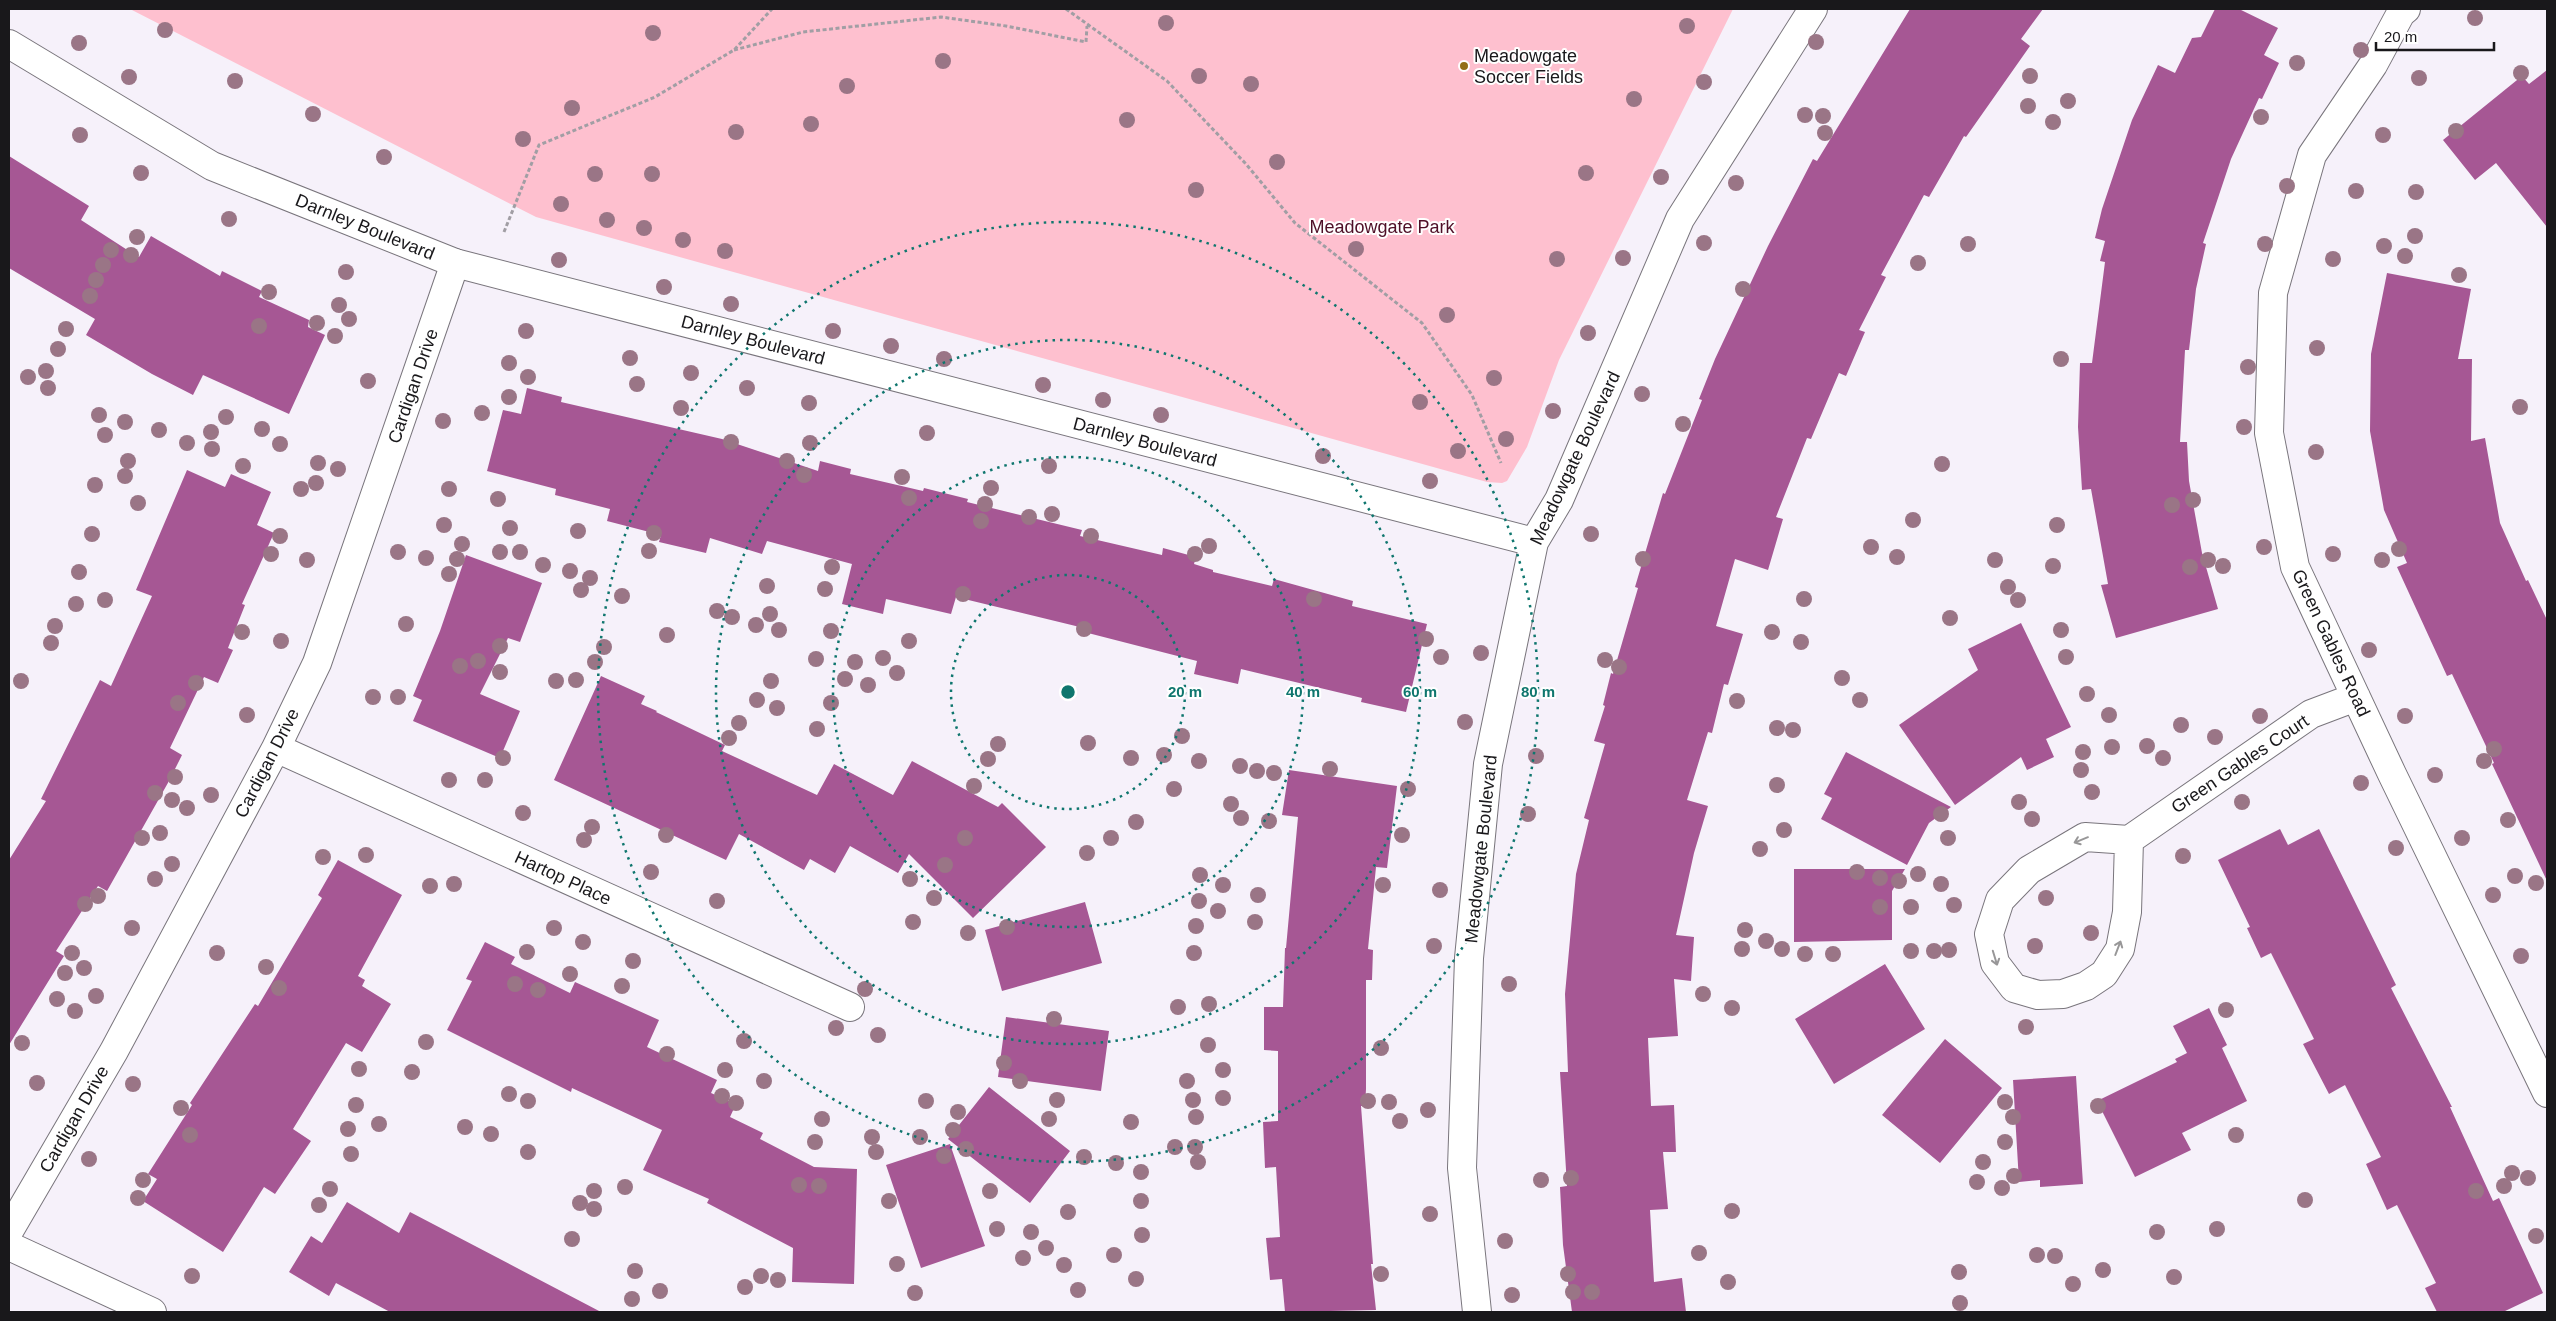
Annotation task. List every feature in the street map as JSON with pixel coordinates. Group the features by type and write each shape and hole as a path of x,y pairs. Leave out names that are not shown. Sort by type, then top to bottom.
{"street":[{"name":"Meadowgate Boulevard","path":"1477,1312 1462,1168 1469,958 1488,764 1534,542 1559,500 1680,219 1814,9"},
{"name":"Green Gables Road","path":"2406,9 2401,13 2373,65 2312,155 2273,293 2269,433 2295,567 2547,1093"},
{"name":"Darnley Boulevard","path":"9,44 212,166 455,263 1534,542"},
{"name":"Cardigan Drive","path":"9,1231 114,1051 276,748 317,663 455,263"},
{"name":"Green Gables Court","path":"2129,840 2311,714 2356,697"},
{"name":"Hartop Place","path":"276,748 850,1007"},
{"path":"2085,837 2129,840 2127,912 2120,949 2104,974 2086,986 2063,994 2038,995 2014,988 1996,964 1989,934 2000,900 2029,870 2085,837"},
{"path":"9,1246 152,1312"}],"path":[{"path":"734,50 772,9"},
{"path":"1066,9 1087,26 1167,81 1246,164 1295,223 1422,323 1472,395 1501,463"},
{"path":"504,232 539,145 655,97 734,50 802,32 941,17 1006,26 1086,42 1087,26"}],"green space":[{"name":"Meadowgate Park","path":"130,9 1733,9 1559,360 1527,447 1507,481 1502,483 1487,482 536,217"}],"building":[{"path":"1910,9 2043,9 2021,39 2030,46 1966,137 1964,136 1929,197 1924,195 1881,275 1886,277 1859,330 1865,332 1846,376 1839,373 1811,439 1807,438 1776,517 1783,519 1768,570 1735,559 1716,626 1743,634 1728,685 1724,684 1712,733 1708,732 1687,800 1708,806 1694,853 1676,935 1694,937 1691,981 1674,979 1678,1036 1648,1038 1651,1106 1674,1105 1676,1152 1663,1152 1668,1209 1650,1210 1654,1282 1682,1278 1686,1312 1572,1312 1563,1245 1560,1187 1567,1186 1560,1072 1568,1072 1565,994 1576,874 1589,820 1584,818 1605,744 1594,741 1605,706 1603,705 1611,673 1613,674 1638,588 1635,587 1663,493 1665,494 1702,400 1699,399 1715,359 1768,246 1813,159 1817,161"},
{"path":"2215,9 2239,9 2278,28 2264,55 2279,63 2262,99 2259,98 2231,159 2203,243 2206,244 2196,289 2189,350 2185,350 2180,442 2187,442 2189,481 2202,553 2218,609 2116,638 2101,585 2108,584 2091,489 2082,490 2078,427 2080,363 2092,363 2105,262 2100,261 2105,241 2095,238 2102,209 2132,120 2158,65 2175,73 2192,38 2201,37"},
{"path":"2547,70 2547,227 2496,163 2475,180 2443,140 2522,76 2529,84"},
{"path":"9,156 89,206 81,220 139,257 151,236 220,276 222,271 262,291 259,297 309,320 308,327 325,335 289,414 203,375 193,395 152,374 86,335 95,319 9,268"},
{"path":"2387,273 2471,289 2458,359 2472,359 2471,441 2485,438 2500,523 2526,581 2528,580 2547,620 2547,881 2452,674 2447,676 2397,567 2407,563 2384,510 2370,431 2371,354"},
{"path":"527,388 562,397 561,402 722,439 818,471 820,461 851,469 850,474 923,491 924,488 968,499 967,502 1082,530 1080,536 1162,555 1163,548 1196,557 1194,564 1213,570 1213,572 1272,586 1274,579 1353,601 1352,606 1427,624 1406,712 1361,702 1362,698 1241,669 1238,684 1194,674 1197,661 1088,633 1088,629 956,597 951,614 886,599 883,614 842,604 852,564 767,541 762,554 710,538 706,553 659,542 661,535 607,521 610,509 555,495 556,489 487,471 503,410 521,414"},
{"path":"187,470 225,487 231,474 271,492 257,525 274,533 242,604 245,605 228,648 233,650 218,683 204,677 170,748 182,755 169,781 107,891 98,886 56,951 64,956 9,1045 9,860 46,801 41,799 100,680 111,686 152,596 136,590"},
{"path":"466,555 542,583 520,642 508,638 480,694 520,711 500,758 413,721 422,700 413,696 440,631"},
{"path":"2021,623 2071,727 2046,739 2054,757 2027,770 2021,757 1955,805 1899,725 1978,670 1968,649"},
{"path":"601,676 645,696 641,704 725,745 722,751 817,795 834,764 893,795 912,761 998,807 1002,803 1046,847 973,918 909,854 898,873 850,846 835,873 810,859 804,870 739,834 726,860 554,780"},
{"path":"1846,752 1951,807 1929,823 1907,865 1821,819 1832,798 1824,794"},
{"path":"1289,770 1397,786 1387,868 1376,867 1368,949 1373,950 1372,980 1366,980 1366,1089 1365,1106 1361,1106 1373,1264 1371,1264 1376,1310 1285,1312 1282,1279 1270,1280 1266,1238 1280,1237 1276,1167 1265,1168 1263,1122 1278,1121 1278,1051 1264,1050 1264,1007 1283,1007 1285,948 1298,817 1282,815"},
{"path":"2280,829 2288,845 2319,829 2396,985 2391,988 2452,1107 2450,1107 2493,1201 2499,1198 2543,1293 2503,1312 2437,1312 2425,1288 2436,1283 2397,1205 2387,1210 2366,1164 2381,1157 2345,1085 2329,1094 2303,1044 2314,1039 2271,953 2261,958 2247,928 2250,927 2218,860"},
{"path":"338,860 402,895 358,976 365,980 362,986 391,1004 362,1052 346,1043 293,1129 311,1141 275,1194 264,1187 223,1252 143,1201 157,1179 148,1174 192,1105 190,1103 255,1004 258,1006 322,898 318,895"},
{"path":"1794,869 1905,869 1892,891 1892,940 1794,942"},
{"path":"1085,902 1102,963 1002,991 985,930"},
{"path":"485,942 515,957 511,964 570,993 575,982 659,1020 647,1047 717,1080 711,1093 736,1104 730,1117 763,1133 760,1139 814,1167 857,1169 854,1284 792,1282 793,1248 707,1203 709,1199 643,1170 662,1130 572,1088 571,1092 447,1030 472,981 466,979"},
{"path":"1885,964 1925,1029 1834,1084 1795,1019"},
{"path":"2209,1008 2227,1045 2222,1048 2247,1101 2182,1133 2191,1150 2135,1177 2097,1101 2177,1062 2175,1059 2187,1053 2173,1026"},
{"path":"1006,1017 1109,1031 1101,1091 998,1077"},
{"path":"1945,1039 2002,1088 1940,1163 1882,1115"},
{"path":"2076,1076 2083,1184 2040,1187 2040,1180 2019,1182 2013,1080"},
{"path":"989,1087 1070,1151 1030,1203 948,1139"},
{"path":"950,1144 985,1246 921,1268 886,1165"},
{"path":"347,1202 399,1233 410,1212 601,1312 390,1312 336,1283 329,1296 289,1272 311,1236 322,1243"}],"place":[{"name":"Meadowgate Soccer Fields","path":"1464,66"}]}
